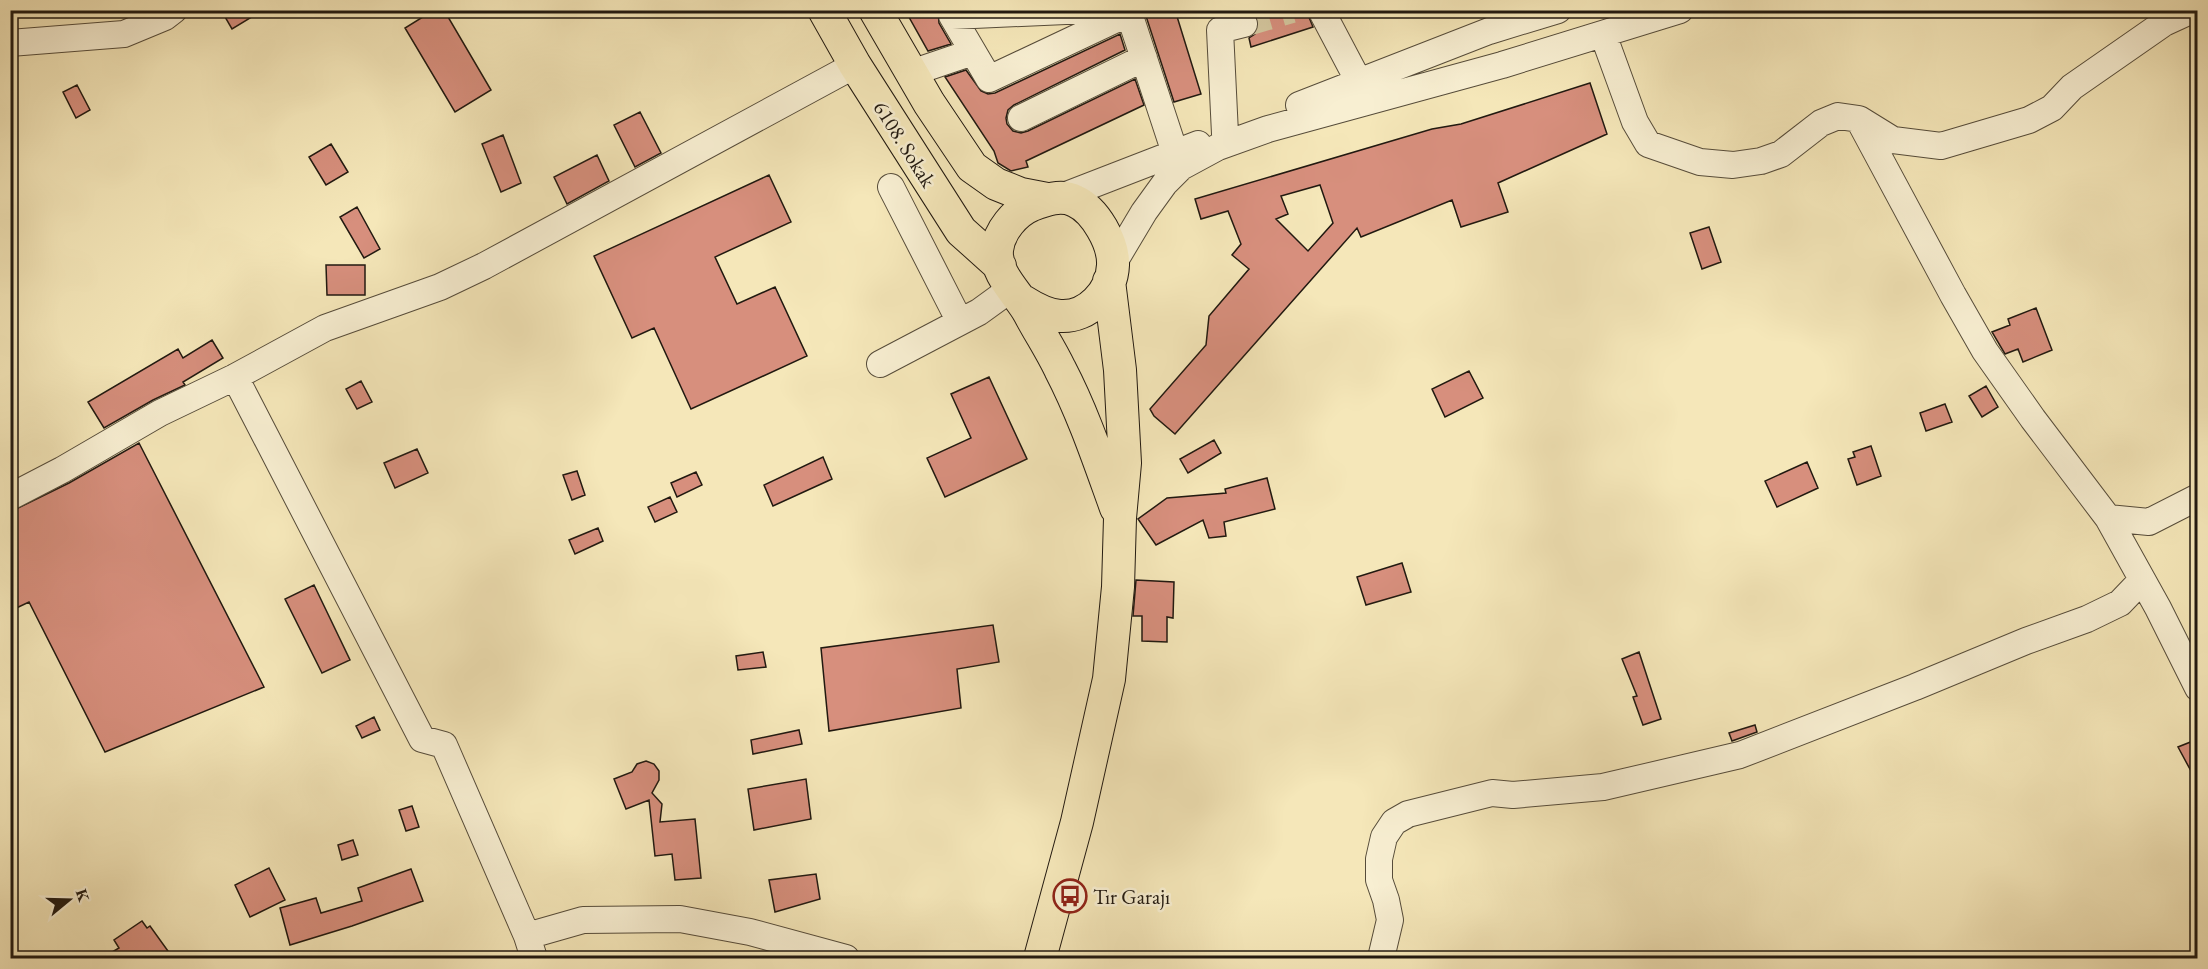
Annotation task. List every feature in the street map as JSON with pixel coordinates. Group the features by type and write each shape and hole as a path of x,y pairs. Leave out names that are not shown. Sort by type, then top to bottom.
{"main road":[{"name":"6108. Sokak","path":"824,10 855,65 960,231 1011,285"},
{"name":"6108. Sokak","path":"875,10 929,104 972,167 996,184 1021,194 1054,198"},
{"path":"1040,958 1077,822 1109,680 1118,587 1120,518 1125,463 1120,370 1111,273 1102,228 1090,211 1074,200 1054,198 1025,208 1012,218 1002,234 997,250 1011,285 1061,369 1094,446 1120,518"},
{"path":"1011,285 1041,312 1061,316 1080,312 1094,305 1102,296 1111,273"}],"street":[{"path":"10,44 124,34 165,17 174,10"},
{"path":"1088,10 952,16 989,79 1129,12 1175,153"},
{"path":"1321,10 1359,82"},
{"path":"1054,198 1359,82 1485,21 1558,10"},
{"path":"1111,273 1140,219 1165,183 1181,167 1218,147 1268,129 1502,65 1680,10"},
{"path":"1603,34 1635,122 1648,144 1700,162 1733,165 1761,161 1781,154 1821,123 1838,116 1859,119 1893,140 1941,146 2029,120 2052,108 2072,87 2164,23 2196,10"},
{"path":"1225,134 1226,21"},
{"path":"911,73 973,52"},
{"path":"1021,118 1144,58"},
{"path":"10,497 62,470 160,413 235,377 326,328 440,287 484,266 855,65"},
{"path":"1859,119 1985,351 2108,518 2198,688"},
{"path":"891,187 960,322"},
{"path":"880,364 979,312 1011,285"},
{"path":"235,377 422,740 444,745 530,947 583,920 680,919 750,932 846,958"},
{"path":"2108,518 2149,522 2198,497"},
{"path":"1382,958 1390,920 1379,880 1379,859 1384,837 1394,822 1408,814 1492,794 1524,794 1603,787 1740,754 2087,619 2120,603 2142,580"}],"building":[{"path":"221,10 263,10 232,29"},
{"path":"434,10 444,10 491,90 455,112 405,28"},
{"path":"905,10 938,10 939,23 951,44 928,51"},
{"path":"1144,10 1175,10 1201,94 1174,102"},
{"path":"1250,10 1306,10 1313,27 1251,47 1249,38 1258,29 1259,21"},
{"path":"1120,34 1125,50 1014,105 1008,110 1007,124 1013,131 1021,133 1028,131 1135,79 1144,105 1026,161 1028,167 1011,171 998,163 994,151 945,77 966,70 981,91 988,94 995,93"},
{"path":"1590,83 1607,134 1498,183 1508,212 1461,227 1452,200 1361,237 1357,228 1175,434 1154,416 1150,409 1206,345 1209,316 1249,269 1232,255 1241,244 1228,211 1201,219 1195,199 1432,129 1461,124","holes":["1320,185 1333,223 1308,251 1276,219 1288,214 1281,196"]},
{"path":"77,85 90,110 76,118 63,92"},
{"path":"640,112 661,153 635,167 614,125"},
{"path":"503,135 521,183 501,192 482,144"},
{"path":"331,144 348,172 326,185 309,157"},
{"path":"597,155 609,181 567,204 554,177"},
{"path":"769,175 791,222 715,257 737,304 775,287 807,356 691,409 654,328 632,338 594,256"},
{"path":"357,207 380,249 364,258 340,217"},
{"path":"1709,227 1721,262 1702,269 1690,233"},
{"path":"326,265 365,265 365,295 327,295"},
{"path":"2036,308 2052,350 2023,362 2018,349 2005,354 1992,332 2010,325 2008,319"},
{"path":"212,340 223,358 183,382 185,385 104,428 88,402 178,349 183,358"},
{"path":"1469,371 1483,398 1445,417 1432,389"},
{"path":"989,377 1027,459 945,497 927,458 971,438 951,394"},
{"path":"361,381 372,402 357,409 346,389"},
{"path":"1986,386 1998,407 1982,417 1969,396"},
{"path":"1945,404 1952,422 1926,431 1920,413"},
{"path":"1214,440 1221,453 1188,473 1180,459"},
{"path":"139,443 264,687 105,752 29,602 10,611 10,512 69,483"},
{"path":"1871,446 1881,476 1857,485 1848,459 1855,457 1853,452"},
{"path":"417,449 428,473 395,488 384,463"},
{"path":"823,457 832,479 773,506 764,485"},
{"path":"1807,462 1818,488 1777,507 1765,481"},
{"path":"577,471 585,495 572,500 563,475"},
{"path":"696,472 702,485 677,497 671,483"},
{"path":"1267,478 1275,509 1224,522 1226,536 1209,538 1203,520 1156,545 1138,519 1167,498 1226,493 1225,489"},
{"path":"670,497 677,512 655,522 648,507"},
{"path":"598,528 603,541 575,554 569,540"},
{"path":"1402,563 1411,592 1366,605 1357,577"},
{"path":"1136,580 1174,582 1173,618 1167,617 1167,642 1142,641 1142,616 1133,616"},
{"path":"314,585 350,660 322,673 285,599"},
{"path":"993,625 999,662 957,669 961,708 829,731 821,648"},
{"path":"763,652 766,667 738,670 736,656"},
{"path":"1639,652 1661,719 1643,725 1633,697 1637,696 1622,659"},
{"path":"374,717 380,730 362,738 356,726"},
{"path":"1755,725 1757,732 1732,741 1729,733"},
{"path":"799,730 802,744 753,754 751,740"},
{"path":"2193,741 2198,750 2198,784 2178,747"},
{"path":"646,761 654,764 659,771 659,780 652,793 662,804 660,822 695,819 701,878 675,880 672,854 655,856 649,800 626,809 614,779 632,772 637,764"},
{"path":"806,779 811,819 754,830 748,789"},
{"path":"412,806 419,827 406,831 399,810"},
{"path":"353,840 358,855 342,860 338,845"},
{"path":"269,868 285,900 250,917 235,885"},
{"path":"411,869 423,901 290,945 280,908 316,898 321,913 362,901 358,888"},
{"path":"816,874 820,899 775,912 769,880"},
{"path":"142,921 147,928 150,926 173,958 102,958 119,948 114,940"}],"tunnel":[{"path":"1244,24 1292,10"}],"place":[{"name":"Tır Garajı","path":"1070,896"}]}
